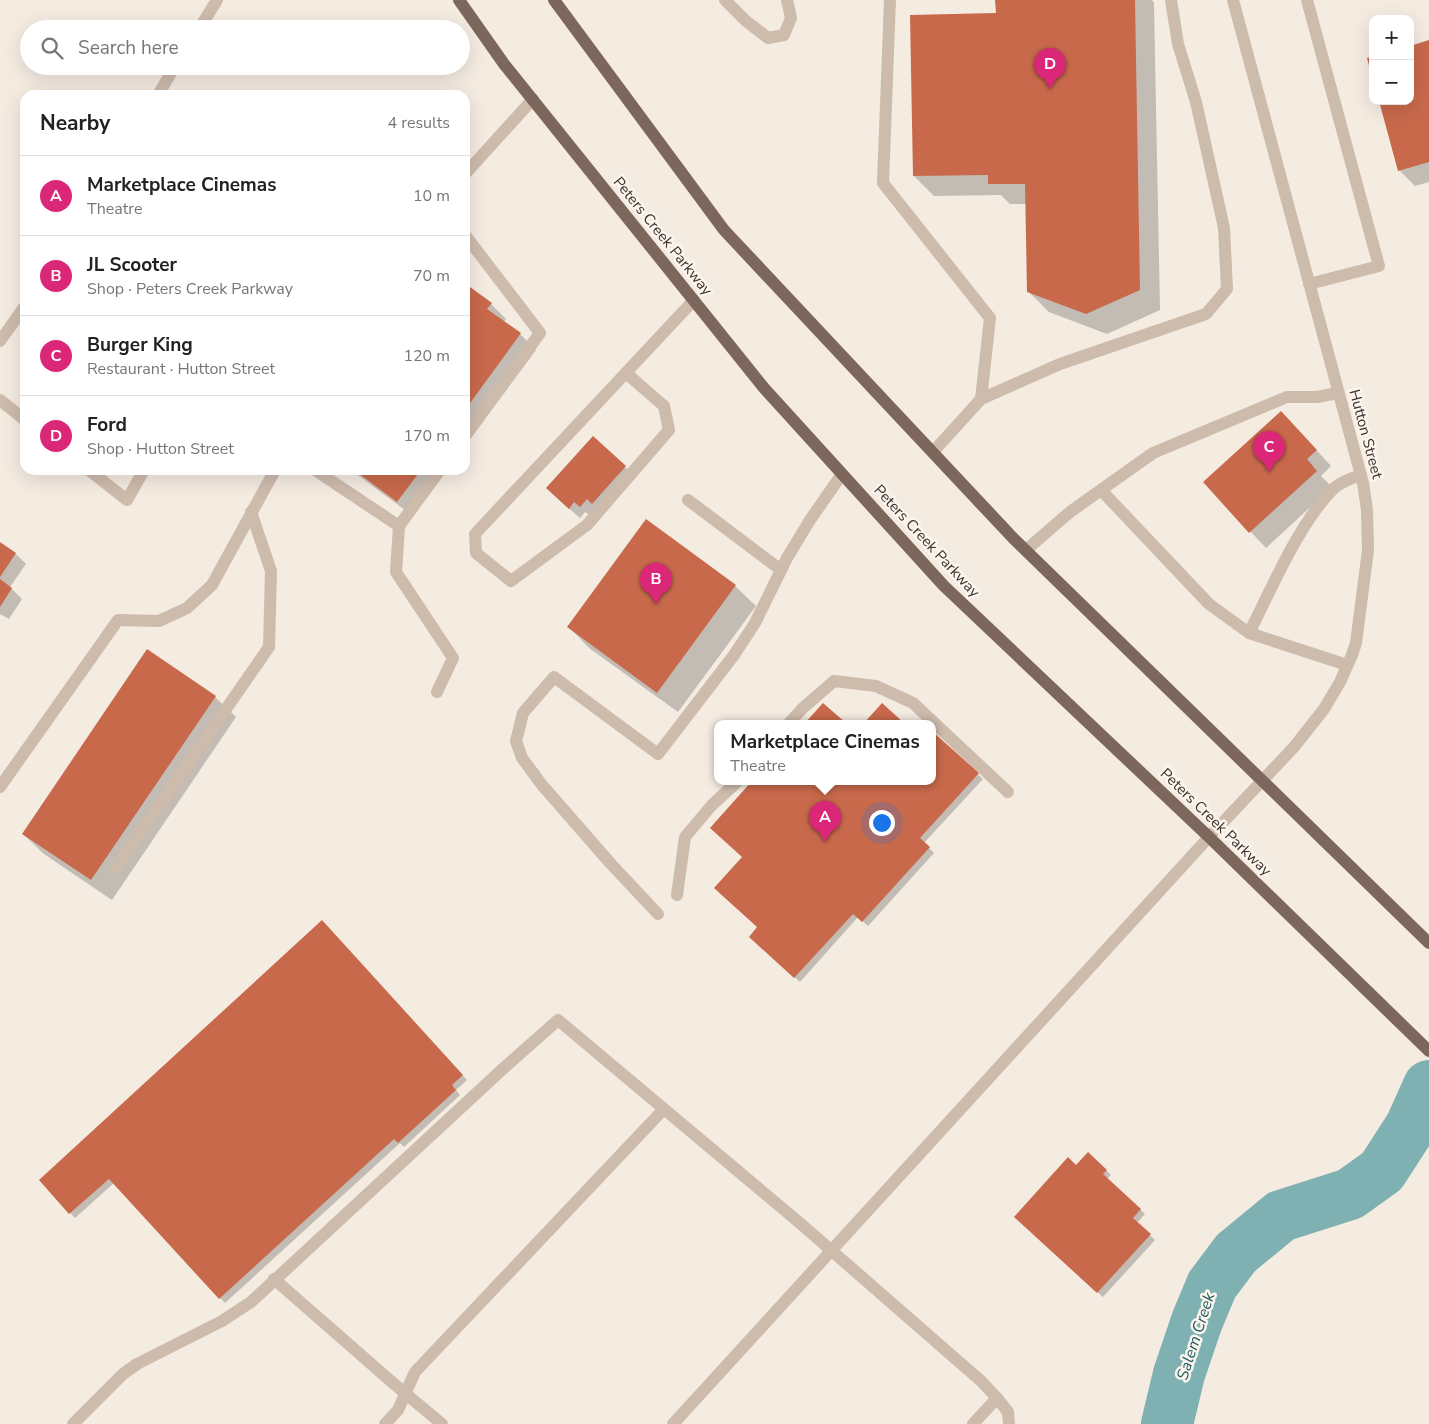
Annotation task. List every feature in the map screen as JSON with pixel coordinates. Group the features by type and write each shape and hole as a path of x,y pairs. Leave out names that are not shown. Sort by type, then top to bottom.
{"main road":[{"name":"Peters Creek Parkway","path":"459,0 504,64 764,388 944,586 1209,837 1429,1051"},
{"path":"554,0 724,230 1026,550 1426,940"}],"street":[{"path":"205,20 217,0"},
{"path":"725,0 746,21 768,38 784,35 791,18 787,0"},
{"path":"890,0 883,183 990,318 981,400"},
{"path":"933,452 981,400 1060,364 1206,314 1227,289 1224,228 1196,102 1178,44 1171,0"},
{"name":"Hutton Street","path":"673,1424 1209,837 1294,747 1324,709 1356,643 1368,550 1367,510 1361,475 1233,0"},
{"path":"1307,0 1379,266 1309,284"},
{"path":"161,90 170,75"},
{"path":"470,169 533,100"},
{"path":"470,242 540,333 470,429"},
{"path":"626,373 664,406 669,430 587,526 511,581 476,553 475,534 694,300"},
{"path":"0,342 20,313"},
{"path":"1026,550 1070,512 1153,453 1287,397 1317,397 1338,393"},
{"path":"0,400 20,416"},
{"path":"658,914 567,814 522,758 516,741 523,713 554,677 658,754 734,655 755,623 781,570 810,520 842,474"},
{"path":"95,475 127,500 141,475"},
{"path":"0,787 118,620 159,621 187,608 212,585 272,475"},
{"path":"322,475 399,526"},
{"path":"436,475 399,526 396,572 452,658 437,692"},
{"path":"1249,633 1292,549 1316,510 1334,488 1346,480 1361,475"},
{"path":"1101,490 1209,604 1249,633 1347,665"},
{"path":"688,500 781,570"},
{"path":"116,868 269,647 271,571 251,512"},
{"path":"792,720 802,708 834,681 876,686 913,703 931,720"},
{"path":"936,725 1008,792"},
{"path":"677,895 685,837 712,806 734,785"},
{"path":"73,1424 123,1374 137,1364 222,1321 251,1302 558,1020 831,1251 981,1381 998,1398 1008,1412 1009,1424"},
{"path":"385,1424 398,1410 415,1372 663,1110"},
{"path":"274,1280 442,1424"},
{"path":"973,1424 998,1398"}],"building":[{"path":"995,0 1135,0 1140,290 1086,314 1027,292 1025,184 988,184 988,175 913,176 910,15 996,13"},
{"path":"1429,40 1429,162 1398,171 1380,105 1414,105 1414,45"},
{"path":"470,287 492,303 487,309 521,333 470,403"},
{"path":"1281,411 1317,450 1307,459 1317,471 1249,533 1203,482"},
{"path":"593,436 626,466 592,504 587,499 580,507 574,502 569,509 546,488"},
{"path":"361,475 417,475 397,502"},
{"path":"646,519 736,585 657,693 567,627"},
{"path":"0,542 16,553 0,577"},
{"path":"0,579 12,588 0,607"},
{"path":"147,649 216,696 91,880 22,834"},
{"path":"823,703 843,720 808,720"},
{"path":"882,703 901,720 867,720"},
{"path":"936,735 979,773 920,838 930,847 862,922 853,914 794,978 749,937 757,927 714,888 742,857 710,828 748,785 936,785"},
{"path":"322,920 463,1075 452,1085 456,1090 398,1143 394,1139 219,1299 109,1179 69,1214 39,1180"},
{"path":"1088,1152 1107,1170 1103,1174 1141,1209 1133,1218 1151,1234 1097,1293 1014,1217 1068,1157 1076,1165"}],"waterway":[{"name":"Salem Creek","path":"1167,1424 1179,1374 1197,1321 1212,1285 1236,1253 1281,1216 1350,1194 1382,1171 1411,1126 1429,1086"}],"place":[{"name":"Ford","path":"1050,89"},
{"name":"Burger King","path":"1269,472"},
{"name":"JL Scooter","path":"656,604"},
{"name":"Marketplace Cinemas","path":"825,842"}]}
